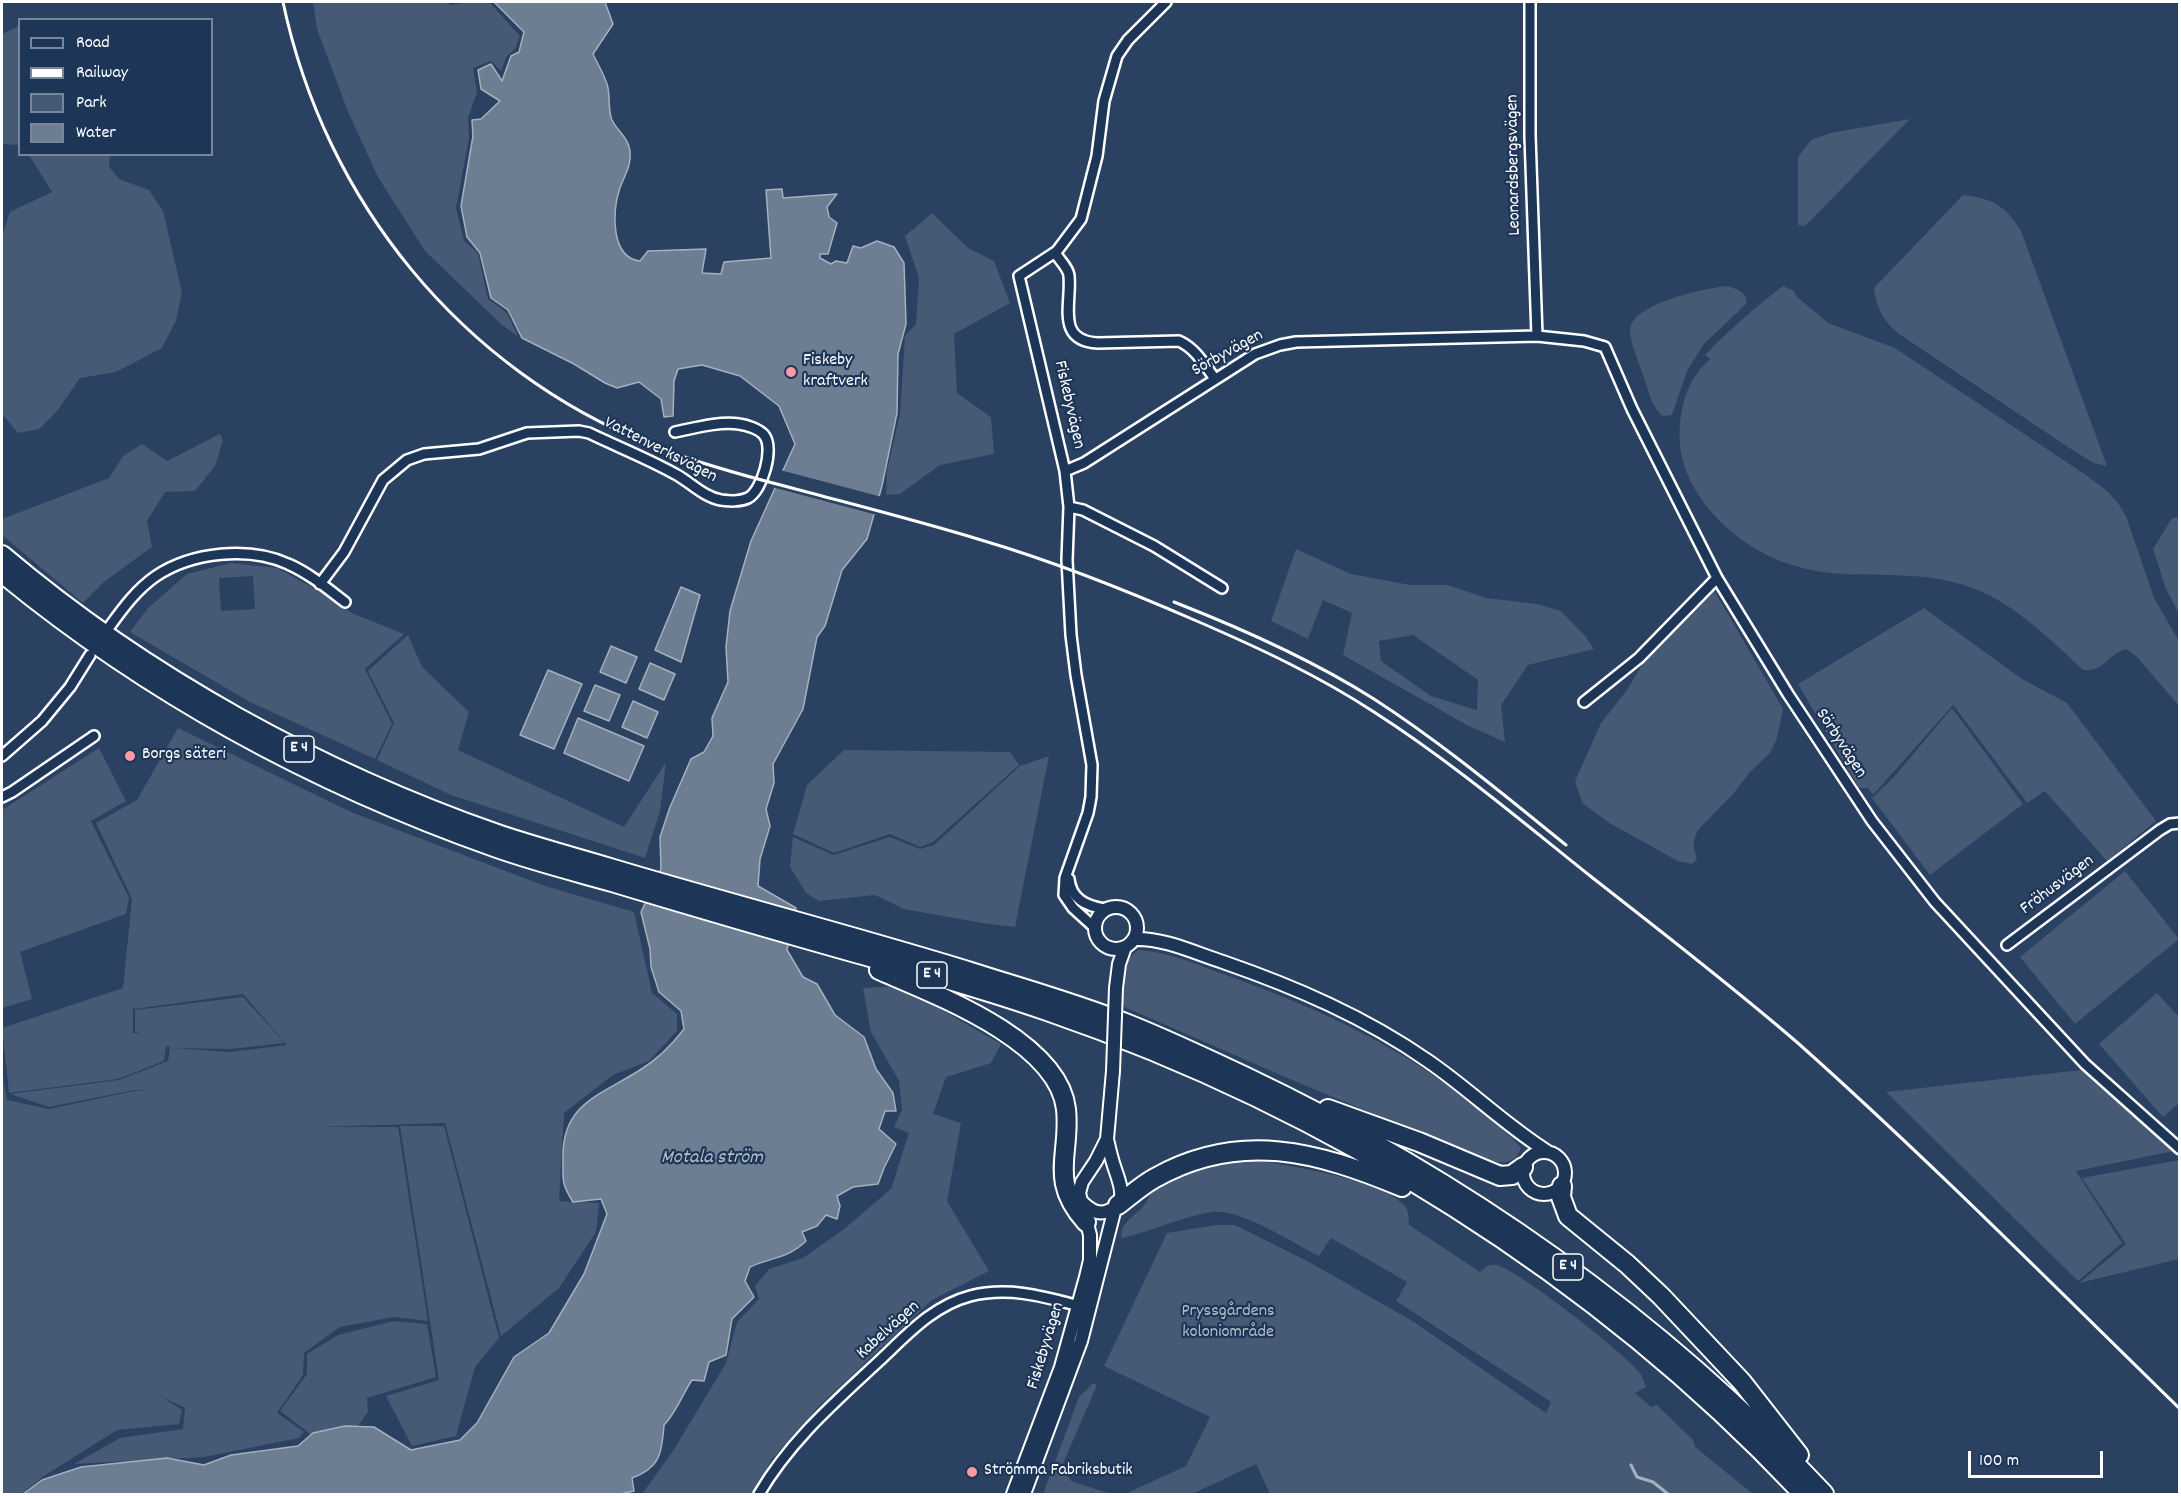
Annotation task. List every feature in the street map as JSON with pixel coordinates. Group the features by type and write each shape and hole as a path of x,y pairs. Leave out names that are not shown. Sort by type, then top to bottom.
{"highway":[{"name":"E 4","path":"2,555 87,621 129,650 204,697 280,739 338,769 422,806 629,880"},
{"name":"E 4","path":"2,573 77,631 161,687 244,736 313,771 416,818 500,849 629,880 820,936 954,967 1116,1020 1168,1041 1274,1090 1412,1165 1473,1202 1566,1266 1649,1330 1718,1389 1825,1494"},
{"name":"E 4","path":"820,936 857,954 1046,1010 1165,1056 1327,1133 1412,1181 1553,1275 1675,1372 1803,1494"},
{"path":"857,954 878,970 958,1004 981,1017 1036,1058 1054,1078 1066,1109 1063,1179 1072,1203 1086,1222"},
{"path":"1274,1090 1367,1122 1500,1176 1512,1176 1526,1162"},
{"path":"1065,1149 1072,1181 1081,1201"},
{"path":"1116,1206 1153,1179 1190,1162 1215,1154 1269,1149 1310,1155 1354,1167 1464,1214"},
{"path":"1562,1186 1561,1197 1568,1216 1648,1283 1722,1360 1794,1446 1825,1494"}],"street":[{"name":"Fiskebyvägen","path":"1095,928 1073,908 1064,895 1065,878 1088,813 1092,765 1071,635 1067,560 1069,507 1065,471 1018,276 1055,253 1081,219 1097,156 1104,101 1117,56 1128,40 1166,2"},
{"name":"Leonardsbergsvägen","path":"1530,2 1530,136 1537,332"},
{"path":"1055,253 1069,274 1067,321 1071,330 1080,338 1098,343 1179,341 1197,353 1215,379"},
{"name":"Sörbyvägen","path":"1065,471 1084,463 1255,354 1280,345 1296,342 1537,332 1584,340 1605,347 1632,409 1717,578 1819,742 1897,856 1988,961 2085,1064 2180,1149"},
{"name":"Vattenverksvägen","path":"320,584 344,552 383,480 408,460 424,454 479,449 527,433 579,431 589,433 668,470 717,499 736,502 746,499 758,488 768,451 765,436 760,432 749,426 729,424 675,432"},
{"path":"1069,507 1083,510 1154,546 1222,588"},
{"path":"110,626 128,602 157,576 189,561 216,554 252,554 288,563 345,602"},
{"path":"1584,702 1639,658 1717,578"},
{"path":"2,756 42,722 70,687 90,655"},
{"path":"2,797 94,736"},
{"name":"Fröhusvägen","path":"2007,945 2170,824 2180,823"},
{"name":"Fiskebyvägen","path":"1069,865 1069,882 1074,895 1088,905 1105,909"},
{"path":"1154,940 1130,943 1116,949 1107,947 1097,937 1095,928 1098,917 1105,909 1115,906 1126,908 1134,916 1138,926 1154,940 1277,981 1351,1015 1427,1060 1510,1126 1559,1158 1563,1162 1566,1174 1562,1186 1546,1195 1534,1193 1526,1185 1522,1173 1526,1162 1524,1143 1510,1126"},
{"path":"1130,943 1138,926"},
{"name":"Fiskebyvägen","path":"1024,1494 1067,1383 1084,1308 1090,1260 1090,1235 1081,1201 1082,1182 1107,1139 1119,964 1130,943"},
{"name":"Fiskebyvägen","path":"1107,947 1113,959 1117,985"},
{"name":"Fiskebyvägen","path":"1013,1494 1084,1308 1122,1189 1107,1139"},
{"path":"1526,1162 1538,1153 1548,1152"},
{"path":"1081,1201 1087,1208 1098,1212 1104,1212 1116,1206"},
{"name":"Kabelvägen","path":"759,1494 784,1456 813,1422 914,1328 940,1309 970,1296 999,1291 1027,1293 1084,1308"}],"green space":[{"path":"313,2 449,2 449,5 469,2 490,3 520,36 515,49 507,56 501,71 491,61 473,68 477,92 468,118 469,138 456,208 464,241 478,253 488,299 507,313 518,336 503,326 425,251 378,177 348,112 317,29"},
{"path":"18,26 18,145 2,144 2,34"},
{"path":"1910,119 1805,226 1798,225 1798,157 1811,140 1830,133"},
{"path":"30,156 110,156 109,167 119,179 149,190 163,211 182,292 176,321 162,348 116,372 80,378 58,410 39,429 18,433 2,414 2,236 10,212 52,192"},
{"path":"1963,195 1982,198 2004,209 2021,231 2107,466 2093,463 1899,334 1882,314 1874,288"},
{"path":"932,213 968,248 994,261 1010,303 954,334 957,393 991,417 994,454 940,465 900,494 886,495 887,470 900,414 905,336 916,324 919,278 905,236"},
{"path":"1727,286 1744,294 1746,304 1703,345 1687,371 1672,415 1663,416 1653,403 1633,346 1630,330 1634,320 1643,312 1671,299"},
{"path":"1783,286 1794,291 1796,296 1828,323 1895,348 2106,490 2126,516 2154,598 2179,641 2179,706 2136,656 2126,649 2096,669 2083,670 2046,635 2019,614 1975,589 1927,577 1845,574 1791,565 1759,551 1716,517 1692,484 1681,455 1680,421 1685,398 1694,377 1710,359 1705,355 1742,319"},
{"path":"220,434 223,440 215,466 195,491 165,492 147,521 152,547 105,581 83,603 2,535 2,519 109,478 123,456 142,444 167,461"},
{"path":"2180,517 2179,614 2166,589 2153,549 2172,518"},
{"path":"1296,549 1351,574 1410,585 1448,585 1486,598 1537,604 1561,611 1586,637 1594,649 1528,665 1501,705 1505,742 1467,725 1343,655 1352,613 1323,600 1308,639 1271,621","holes":["1413,635 1478,680 1477,710 1431,696 1381,661 1379,641"]},
{"path":"231,563 277,568 321,592 352,613 404,634 365,669 392,724 375,759 250,702 130,632 148,608 187,574","holes":["253,576 255,609 221,611 219,578"]},
{"path":"1714,590 1783,709 1777,738 1770,753 1698,830 1694,840 1697,859 1692,864 1678,861 1611,824 1582,803 1575,781 1601,723 1627,690 1643,663 1663,638"},
{"path":"1924,608 2022,679 2067,703 2156,821 2107,861 2045,791 2027,803 1953,705 1873,795 1868,788 1859,788 1798,684"},
{"path":"408,635 422,667 469,712 458,750 624,827 666,762 660,811 645,858 451,795 377,760 394,723 368,671"},
{"path":"1952,708 2023,804 1930,875 1872,798 1893,778"},
{"path":"178,728 351,812 545,886 634,912 652,993 677,1014 677,1031 649,1061 613,1075 564,1113 559,1201 599,1203 596,1232 559,1288 501,1336 445,1123 319,1127 398,1127 428,1321 393,1317 340,1327 304,1353 303,1375 277,1413 304,1432 299,1438 204,1457 74,1464 120,1438 183,1429 185,1408 162,1397 182,1410 179,1424 117,1430 44,1476 21,1494 2,1494 2,1073 7,1100 49,1109 134,1091 147,1091 135,1090 49,1107 10,1094 119,1080 168,1061 170,1047 166,1046 164,1061 118,1079 9,1093 2,1028 123,988 132,899 96,823 137,800","holes":["243,994 287,1045 230,1052 172,1048 231,1049 285,1043 243,997 135,1010 135,1031 139,1033 133,1033 133,1006 135,1009"]},
{"path":"99,748 126,801 91,821 129,898 126,914 20,952 32,999 2,1008 2,810"},
{"path":"844,750 1010,752 1019,765 933,842 920,847 890,834 834,853 793,834 807,785"},
{"path":"1049,756 1015,927 904,909 875,895 819,901 806,893 790,867 793,837 833,855 890,837 920,849 934,845 1020,766"},
{"path":"2125,871 2179,939 2075,1024 2020,957"},
{"path":"1139,950 1162,953 1256,986 1316,1011 1375,1040 1431,1073 1457,1092 1513,1139 1521,1148 1518,1154 1505,1162 1482,1159 1122,1006 1126,967 1133,954"},
{"path":"900,986 1001,1044 991,1063 946,1077 933,1114 961,1123 947,1201 989,1271 932,1300 818,1407 772,1459 754,1494 642,1494 673,1451 726,1363 737,1322 759,1299 755,1286 769,1269 803,1258 844,1229 891,1189 909,1133 894,1127 902,1110 899,1081 871,1032 863,988"},
{"path":"2157,993 2180,1018 2179,1103 2163,1117 2099,1044"},
{"path":"2081,1070 2174,1151 2076,1171 2122,1243 2078,1281 1886,1092"},
{"path":"400,1126 444,1126 499,1338 475,1367 456,1436 412,1446 386,1396 439,1380"},
{"name":"Pryssgårdens koloniområde","path":"1244,1158 1328,1174 1371,1186 1389,1194 1405,1206 1408,1211 1409,1225 1480,1272 1489,1265 1496,1265 1525,1281 1571,1314 1632,1364 1641,1374 1646,1387 1635,1393 1651,1407 1657,1405 1693,1440 1695,1447 1753,1494 1270,1494 1256,1464 1192,1494 1125,1494 1186,1466 1210,1417 1104,1366 1167,1233 1216,1225 1235,1225 1311,1263 1414,1322 1546,1413 1551,1402 1396,1301 1407,1282 1331,1238 1319,1256 1237,1215 1212,1212 1122,1238 1124,1225 1143,1207 1154,1190 1173,1176 1197,1167"},
{"path":"2179,1160 2179,1259 2079,1283 2126,1244 2082,1178"},
{"path":"394,1321 427,1324 436,1377 367,1398 368,1412 335,1459 304,1429 280,1411 307,1374 307,1354 338,1335"},
{"path":"1093,1383 1097,1385 1062,1466 1071,1481 1111,1494 1043,1494 1079,1397"}],"water":[{"name":"Motala ström","path":"494,2 605,2 613,24 593,54 607,84 612,120 627,142 630,151 628,167 617,200 615,222 619,243 630,258 640,261 648,251 706,249 702,273 721,274 724,262 771,258 766,190 782,189 783,198 837,194 827,207 829,217 837,223 828,254 820,254 820,258 831,264 836,261 847,263 853,246 861,248 877,241 894,247 904,263 906,324 898,354 897,413 882,486 867,539 842,570 825,626 817,637 803,709 773,764 774,783 766,809 770,826 760,859 758,886 796,908 787,950 803,977 817,984 835,1015 864,1037 876,1069 893,1093 896,1111 885,1111 879,1129 896,1144 878,1184 853,1187 837,1196 840,1206 837,1219 826,1215 817,1226 802,1232 806,1241 799,1247 750,1267 745,1281 754,1297 732,1319 726,1355 709,1362 704,1381 692,1380 664,1425 658,1458 649,1469 632,1478 634,1491 620,1494 23,1494 42,1480 81,1467 167,1458 204,1465 231,1455 298,1446 313,1433 345,1426 374,1427 411,1450 460,1440 477,1423 514,1357 549,1333 584,1274 607,1214 601,1199 573,1202 566,1190 563,1158 564,1139 569,1125 586,1103 653,1061 684,1029 681,1011 659,992 651,967 650,949 641,912 661,869 660,837 670,807 691,759 704,752 713,736 712,718 728,682 726,647 730,611 751,541 795,444 779,406 740,376 702,365 678,369 674,381 673,416 664,417 661,399 639,382 617,388 522,338 508,310 491,298 480,253 467,237 461,206 473,136 472,120 481,119 500,101 481,89 478,70 491,64 502,81 511,56 519,52 524,32"},
{"path":"681,587 700,595 681,662 655,650"},
{"path":"611,646 637,657 626,683 600,672"},
{"path":"650,663 675,674 664,700 639,689"},
{"path":"548,670 582,684 554,749 520,735"},
{"path":"595,685 620,695 609,721 584,711"},
{"path":"633,701 658,712 647,738 622,727"},
{"path":"578,718 644,746 629,781 564,753"}],"pier":[{"path":"780,470 882,497 877,515 772,487"}],"waterway":[{"path":"1631,1465 1637,1477 1653,1482 1668,1494"}],"railway":[{"path":"283,2 303,75 332,144 368,210 412,270 462,324 519,372 582,412 651,445 721,469 934,526 1064,567 1146,599 1244,642 1353,699 1402,730 1483,790 1799,1044 1944,1178 2180,1409"},
{"path":"1174,602 1276,646 1350,684 1448,751 1566,845"}],"place":[{"name":"Fiskeby kraftverk","path":"791,372"},
{"name":"Borgs säteri","path":"130,756"},
{"name":"Strömma Fabriksbutik","path":"972,1472"}]}
